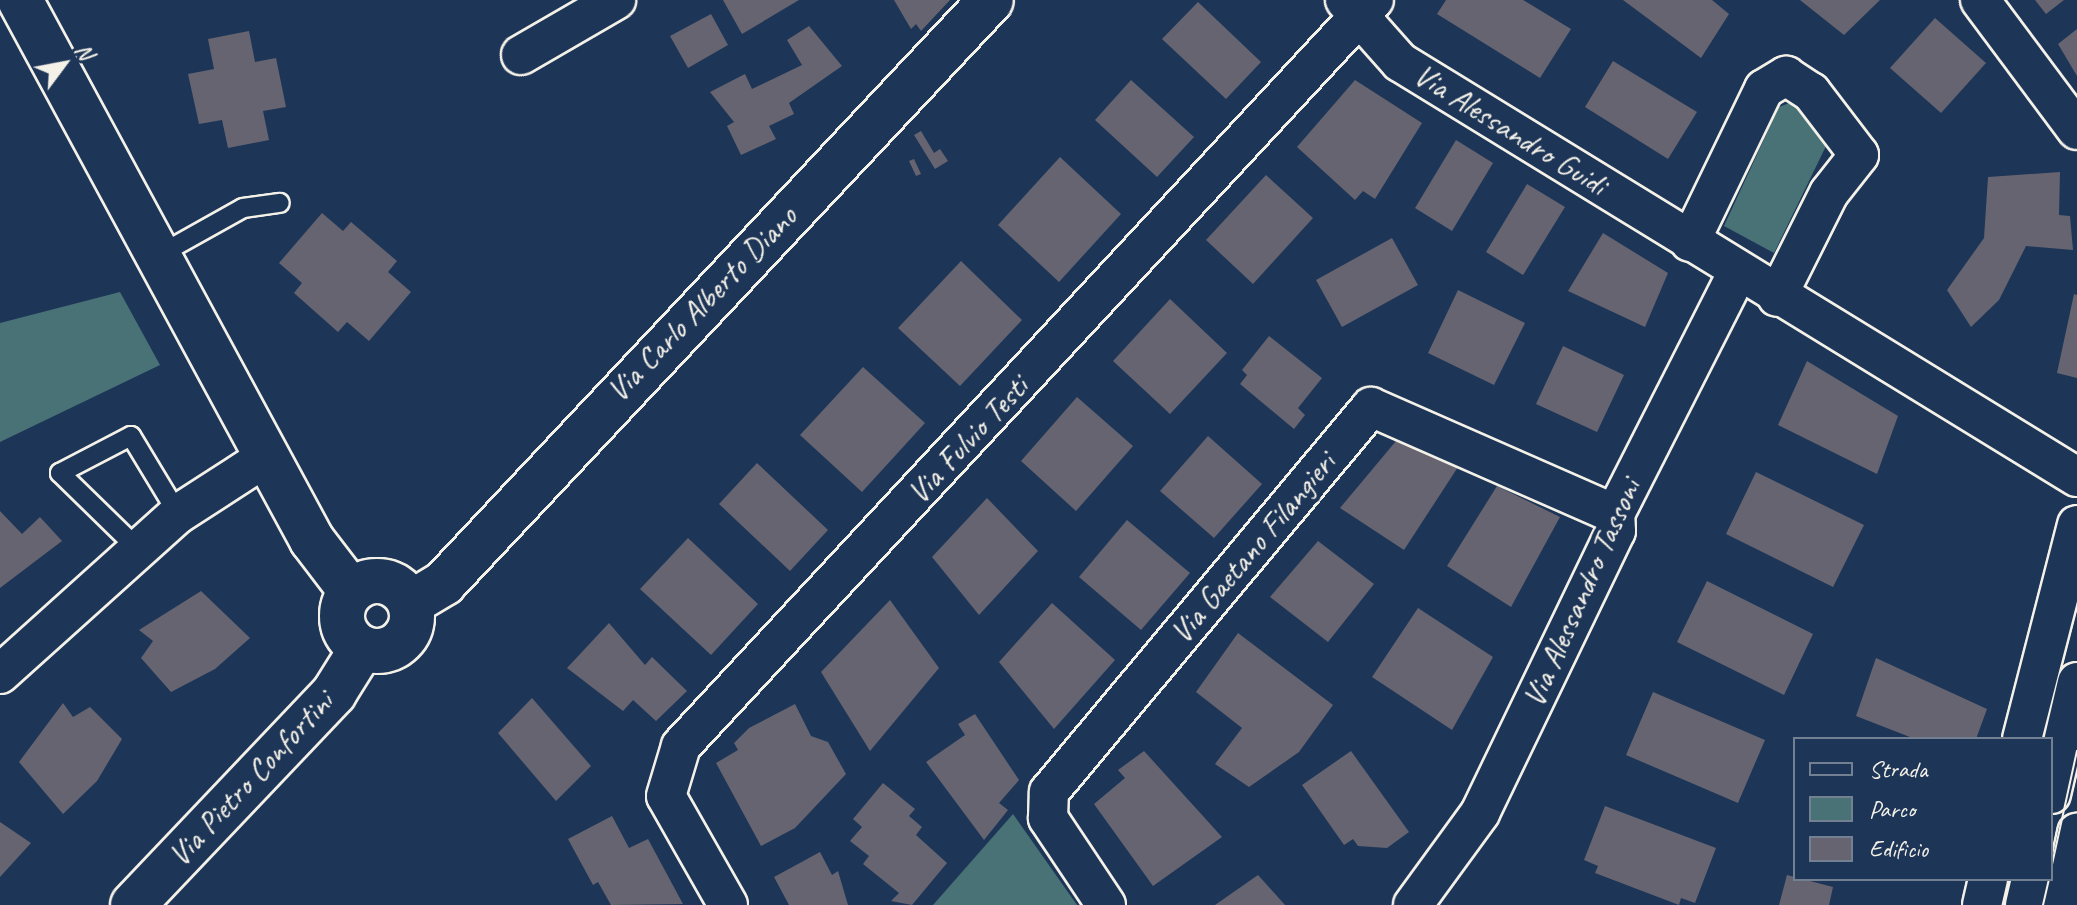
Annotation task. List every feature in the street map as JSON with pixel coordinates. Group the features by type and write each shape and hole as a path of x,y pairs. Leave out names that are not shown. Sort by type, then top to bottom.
{"main road":[{"path":"20,0 312,540 351,591"},
{"name":"Via Carlo Alberto Diano","path":"411,603 444,583 991,0"},
{"path":"384,581 411,603 412,627 397,646 362,648 342,622 351,591 384,581"},
{"name":"Via Pietro Confortini","path":"133,905 334,693 362,648"}],"street":[{"path":"521,55 616,0"},
{"path":"1980,0 2077,130"},
{"name":"Via Alessandro Guidi","path":"1359,6 1400,62 1777,297 2077,477"},
{"name":"Via Fulvio Testi","path":"728,905 666,796 681,746 1359,6"},
{"path":"1690,242 1764,89 1786,76 1811,92 1859,155 1829,193 1777,297"},
{"name":"Via Alessandro Tassoni","path":"1413,905 1480,813 1616,531 1615,514 1738,272"},
{"name":"Via Gaetano Filangieri","path":"1106,905 1048,818 1049,792 1371,407 1615,514"},
{"path":"0,674 178,514 266,457"},
{"path":"2023,737 2059,660 2077,525"},
{"path":"2053,785 2077,682"},
{"path":"2062,905 2077,833"},
{"path":"1982,905 1988,881"},
{"path":"2025,905 2031,881"}],"lane":[{"path":"159,255 243,208 280,203"},
{"path":"138,549 60,473 131,436 178,514"}],"green space":[{"path":"1792,102 1828,142 1774,253 1724,226 1779,107"},
{"path":"120,292 160,365 0,442 0,323"},
{"path":"1013,814 1077,905 933,905"}],"building":[{"path":"723,0 799,0 742,34"},
{"path":"894,0 950,0 921,31 916,24 911,29"},
{"path":"1446,0 1523,0 1571,29 1540,78 1437,14"},
{"path":"1623,0 1712,0 1729,14 1701,58"},
{"path":"1800,0 1880,0 1844,35"},
{"path":"2035,0 2064,0 2046,14"},
{"path":"1198,2 1261,62 1226,99 1162,39"},
{"path":"711,14 728,45 688,68 670,36"},
{"path":"1935,18 1986,63 1941,113 1890,68"},
{"path":"809,26 842,66 789,103 794,114 769,126 776,139 741,155 727,126 734,122 710,92 745,74 752,89 802,65 787,40"},
{"path":"2077,29 2077,76 2058,44"},
{"path":"249,31 255,62 276,58 286,107 263,111 269,140 228,148 222,120 199,124 188,74 214,69 208,39"},
{"path":"1613,61 1697,112 1668,159 1585,107"},
{"path":"1131,80 1194,137 1157,177 1095,120"},
{"path":"1355,80 1422,123 1375,199 1363,191 1355,200 1297,147"},
{"path":"921,131 934,153 940,149 948,161 935,169 914,135"},
{"path":"1456,140 1493,163 1452,231 1415,208"},
{"path":"1060,157 1121,214 1059,282 998,225"},
{"path":"914,159 921,174 916,176 909,161"},
{"path":"2060,172 2059,215 2070,216 2073,250 2026,246 1999,300 1971,327 1947,290 1984,238 1988,177"},
{"path":"1266,175 1313,218 1253,284 1206,240"},
{"path":"1527,184 1565,207 1523,275 1486,252"},
{"path":"322,213 343,231 351,222 397,261 388,272 411,292 369,341 347,322 338,332 294,293 302,283 279,263"},
{"path":"1603,233 1668,273 1645,327 1568,291"},
{"path":"1392,238 1418,285 1342,327 1316,280"},
{"path":"961,261 1022,320 960,386 898,328"},
{"path":"1458,290 1525,323 1494,385 1428,353"},
{"path":"2074,294 2077,295 2077,378 2057,373"},
{"path":"1170,299 1227,353 1170,414 1113,361"},
{"path":"1269,336 1322,378 1298,408 1305,415 1294,429 1240,384 1247,375 1242,370"},
{"path":"1563,346 1624,375 1597,432 1536,404"},
{"path":"1807,361 1898,416 1877,474 1778,425"},
{"path":"863,367 925,423 862,492 800,435"},
{"path":"1077,397 1133,446 1076,511 1021,461"},
{"path":"1208,436 1262,484 1214,538 1160,491"},
{"path":"1396,441 1458,467 1404,550 1340,508"},
{"path":"757,463 828,530 790,571 719,504"},
{"path":"1756,472 1864,525 1833,587 1726,534"},
{"path":"1497,486 1560,517 1511,607 1447,566"},
{"path":"987,498 1038,551 979,615 932,557"},
{"path":"0,511 22,534 40,517 62,541 0,588"},
{"path":"1127,520 1190,573 1141,630 1079,577"},
{"path":"688,538 758,604 711,655 640,589"},
{"path":"1318,541 1374,584 1328,642 1270,597"},
{"path":"1707,581 1813,634 1784,695 1677,642"},
{"path":"201,591 250,638 215,669 171,692 141,658 153,641 139,630"},
{"path":"890,600 939,668 870,751 821,672"},
{"path":"1052,603 1115,660 1054,729 999,662"},
{"path":"1418,608 1493,657 1452,730 1372,677"},
{"path":"609,623 645,665 652,657 687,691 656,721 633,700 623,711 567,668"},
{"path":"1238,633 1333,705 1299,752 1249,787 1215,764 1242,728 1196,692"},
{"path":"1876,658 1987,709 1977,737 1910,737 1856,716"},
{"path":"1653,692 1765,740 1738,803 1626,755"},
{"path":"532,698 591,766 556,801 498,733"},
{"path":"63,703 73,717 90,707 122,739 97,781 63,814 19,762"},
{"path":"795,704 811,736 828,742 846,774 795,828 761,846 716,763 738,750 734,743 749,728"},
{"path":"975,714 1019,780 999,803 1008,810 984,840 926,762 965,735 958,724"},
{"path":"1144,751 1222,837 1153,886 1094,804 1125,778 1118,770"},
{"path":"1351,751 1409,832 1387,848 1358,846 1353,839 1344,845 1302,785"},
{"path":"883,783 915,809 909,816 922,827 916,835 947,863 912,905 891,901 899,893 863,864 869,856 850,841 862,827 853,819"},
{"path":"1605,806 1716,848 1695,903 1681,898 1679,905 1595,873 1598,866 1584,860"},
{"path":"612,816 629,848 648,839 683,904 611,905 598,882 593,885 568,839"},
{"path":"0,822 31,843 0,877"},
{"path":"820,852 832,875 838,871 848,905 789,905 774,877"},
{"path":"1258,875 1285,905 1215,905"},
{"path":"1787,875 1793,877 1793,881 1810,881 1833,887 1829,905 1779,905"}],"tram line":[{"path":"2053,860 2077,751"},
{"path":"2043,905 2049,881"}]}
